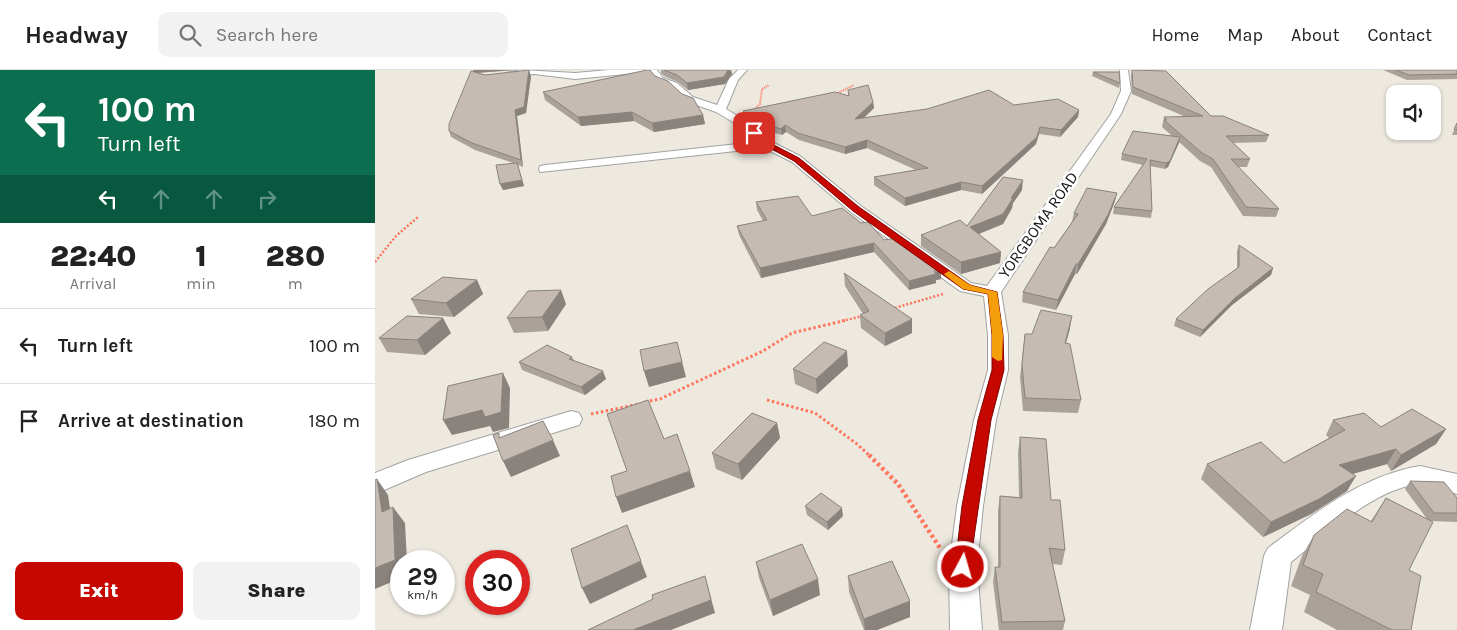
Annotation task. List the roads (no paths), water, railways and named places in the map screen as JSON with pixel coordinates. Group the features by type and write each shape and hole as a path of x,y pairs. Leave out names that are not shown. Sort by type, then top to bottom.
{"street":[{"path":"497,76 534,71 575,76 636,70 652,71 660,80 674,85 689,99 720,110 741,123 766,144 796,159 856,209 966,287 992,292"},
{"path":"720,110 734,79 743,70"},
{"name":"YORGBOMA ROAD","path":"966,630 963,567 970,506 983,429 998,370 998,335 992,292 1023,244 1116,114 1125,91 1124,70"},
{"path":"545,169 766,144"},
{"path":"375,484 417,466 571,419"},
{"path":"1266,630 1278,556 1326,520 1376,487 1420,475 1457,484"}]}
